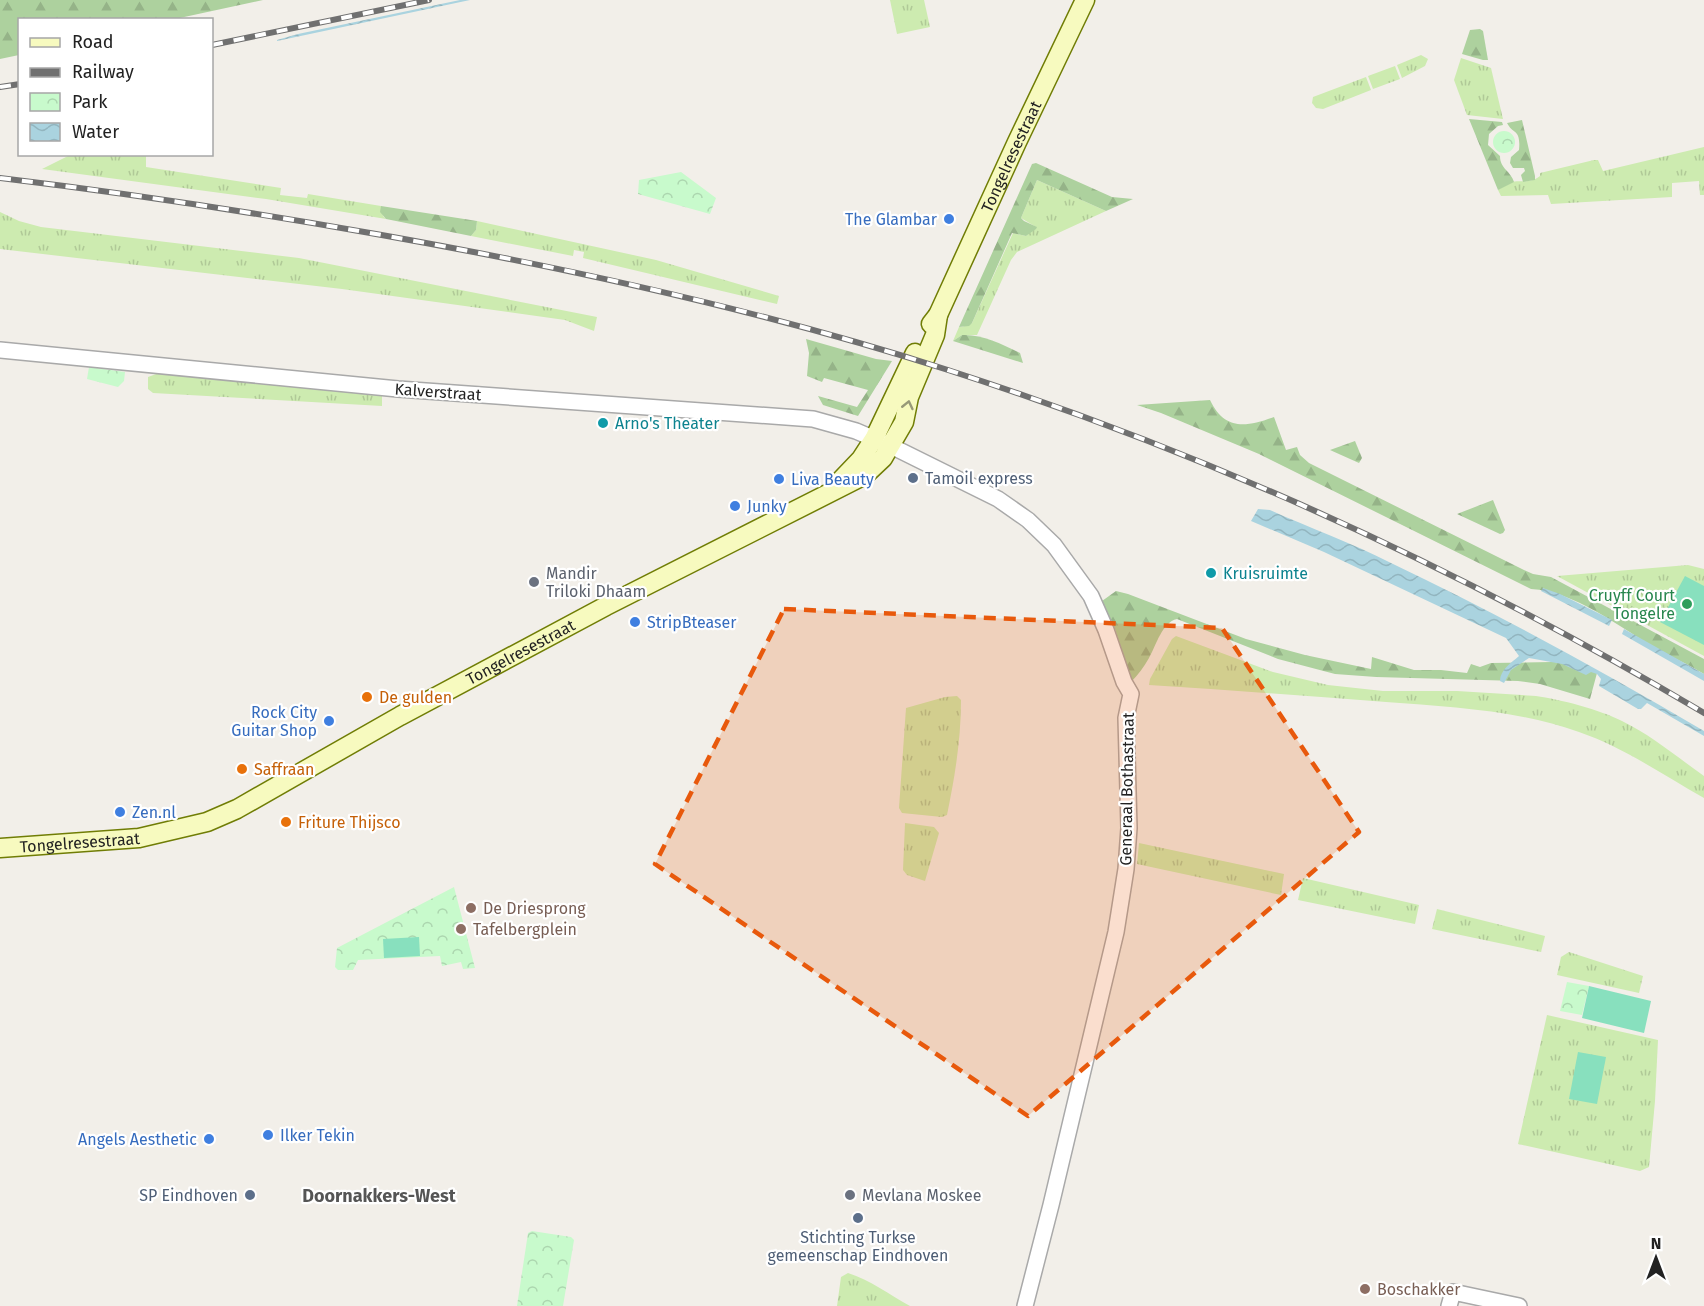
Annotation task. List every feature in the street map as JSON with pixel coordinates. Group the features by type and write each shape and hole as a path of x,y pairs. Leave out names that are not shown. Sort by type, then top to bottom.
{"main road":[{"name":"Tongelresestraat","path":"830,491 861,459 874,438 926,331 938,315 1085,0"},
{"name":"Tongelresestraat","path":"0,848 139,838 207,822 237,809 600,609 865,475 883,458 904,422 909,397 935,335 938,315"}],"street":[{"name":"Kalverstraat","path":"0,350 398,389 813,419 856,431 891,446"},
{"name":"Generaal Bothastraat","path":"891,446 998,499 1028,520 1054,545 1091,596 1131,694 1126,718 1128,838 1126,869 1116,932 1052,1205 1025,1306"},
{"path":"1451,1299 1519,1306"}],"highlighted area":[{"path":"784,609 1222,628 1359,832 1028,1116 655,864"}],"green space":[{"path":"0,0 263,0 180,18 18,18 18,55 0,59"},
{"path":"890,0 924,0 930,27 897,34"},
{"path":"1470,30 1483,31 1488,60 1462,54"},
{"path":"1421,55 1428,59 1425,66 1402,78 1397,65"},
{"path":"1461,58 1491,68 1503,119 1467,115 1454,80"},
{"path":"1395,66 1400,79 1373,89 1368,76"},
{"path":"1366,77 1371,90 1323,109 1316,108 1312,103 1313,97"},
{"path":"1469,119 1502,122 1503,125 1498,126 1489,134 1488,145 1500,156 1502,164 1514,182 1498,190"},
{"path":"1522,120 1535,176 1535,180 1523,182 1521,175 1525,171 1524,168 1513,168 1510,163 1511,157 1519,150 1519,138 1507,123"},
{"path":"1504,131 1512,134 1515,142 1512,150 1504,153 1496,150 1493,142 1496,134"},
{"path":"1704,147 1704,195 1700,195 1699,181 1672,183 1672,197 1551,204 1548,195 1501,196 1498,190 1516,181 1533,180 1540,176 1540,173 1594,160 1598,160 1603,171"},
{"path":"68,156 146,156 146,167 281,188 280,195 307,198 308,194 381,206 386,219 266,199 42,169"},
{"path":"1036,163 1112,197 1133,199 1106,211 1037,180 1021,218 1037,227 1036,229 1026,236 1012,233 972,323 969,326 959,327 1032,164"},
{"path":"681,172 716,198 710,214 638,194 639,180"},
{"path":"1037,180 1106,211 1017,252 1011,260 977,335 962,335 953,341 959,327 972,323 1013,233 1026,236 1036,227 1021,218"},
{"path":"381,206 477,221 476,230 471,236 386,219 380,212"},
{"path":"0,212 19,221 41,227 299,258 597,317 594,331 565,320 342,289 0,249"},
{"path":"477,221 656,260 779,296 777,304 583,258 584,252 574,250 573,256 471,236 476,230"},
{"path":"962,335 984,338 1006,346 1020,353 1023,363 953,341"},
{"path":"806,339 876,359 892,361 858,416 823,405 818,396 857,407 868,390 824,378 822,382 807,376 809,353"},
{"path":"89,367 125,372 124,381 118,387 87,379"},
{"path":"159,373 382,396 382,406 153,393 148,389 148,377"},
{"path":"1210,400 1222,417 1229,422 1254,423 1274,417 1286,450 1297,447 1300,455 1309,463 1524,570 1551,577 1704,659 1704,674 1579,603 1547,591 1531,589 1259,454 1137,405"},
{"path":"1355,441 1362,458 1359,463 1330,450"},
{"path":"1493,500 1505,530 1503,533 1500,534 1457,514"},
{"path":"1688,565 1704,569 1704,656 1557,576"},
{"name":"Cruyff Court Tongelre","path":"1685,576 1704,586 1704,645 1660,622"},
{"path":"1116,591 1246,639 1371,669 1372,657 1414,670 1467,673 1471,664 1480,667 1491,663 1552,662 1565,655 1597,673 1590,699 1540,684 1518,681 1335,674 1278,659 1177,619 1163,629 1147,661 1131,682 1115,629 1102,601"},
{"path":"1176,636 1273,672 1328,685 1383,691 1457,691 1536,696 1592,709 1633,727 1704,776 1704,798 1643,762 1595,738 1556,725 1508,714 1435,706 1149,685 1172,639"},
{"path":"957,696 961,700 960,729 947,815 942,817 902,813 899,808 906,708"},
{"path":"905,823 934,827 939,833 925,881 907,875 903,870"},
{"path":"1139,843 1284,874 1281,895 1137,864"},
{"path":"1303,878 1419,905 1415,924 1298,900"},
{"path":"454,887 475,968 463,969 461,962 442,966 440,956 358,960 353,970 338,970 335,967 337,948"},
{"path":"1437,909 1545,936 1541,952 1432,929"},
{"path":"419,937 420,956 384,958 383,939"},
{"path":"1569,952 1643,976 1639,993 1557,975 1561,957"},
{"path":"1567,982 1589,986 1582,1015 1560,1011"},
{"path":"1589,986 1651,1001 1644,1033 1582,1018"},
{"path":"1547,1015 1658,1040 1649,1167 1640,1171 1518,1144"},
{"path":"1578,1052 1606,1057 1597,1104 1569,1099"},
{"path":"532,1231 571,1237 574,1240 563,1306 517,1306 528,1233"},
{"path":"848,1273 910,1306 837,1306 841,1277"}],"water":[{"path":"460,0 470,0 277,41 298,34"},
{"path":"1258,509 1270,510 1361,549 1471,602 1666,709 1704,731 1704,736 1647,703 1638,709 1599,686 1601,679 1597,674 1591,672 1586,675 1562,664 1529,658 1511,670 1504,683 1500,681 1504,670 1519,656 1506,638 1324,552 1251,521"},
{"path":"1543,588 1612,620 1609,626 1541,591"},
{"path":"1624,629 1704,674 1704,681 1622,634"}],"railway":[{"path":"213,45 429,0"},
{"path":"0,87 18,84"},
{"path":"0,178 235,211 520,261 664,292 878,348 1046,403 1240,478 1429,564 1522,611 1704,713"}],"place":[{"name":"The Glambar","path":"949,219"},
{"name":"Arno's Theater","path":"603,423"},
{"name":"Tamoil express","path":"913,478"},
{"name":"Liva Beauty","path":"779,479"},
{"name":"Junky","path":"735,506"},
{"name":"Kruisruimte","path":"1211,573"},
{"name":"Mandir Triloki Dhaam","path":"534,582"},
{"name":"Cruyff Court Tongelre","path":"1687,604"},
{"name":"StripBteaser","path":"635,622"},
{"name":"De gulden","path":"367,697"},
{"name":"Rock City Guitar Shop","path":"329,721"},
{"name":"Saffraan","path":"242,769"},
{"name":"Zen.nl","path":"120,812"},
{"name":"Friture Thijsco","path":"286,822"},
{"name":"De Driesprong","path":"471,908"},
{"name":"Tafelbergplein","path":"461,929"},
{"name":"Ilker Tekin","path":"268,1135"},
{"name":"Angels Aesthetic","path":"209,1139"},
{"name":"SP Eindhoven","path":"250,1195"},
{"name":"Mevlana Moskee","path":"850,1195"},
{"name":"Stichting Turkse gemeenschap Eindhoven","path":"858,1218"},
{"name":"Boschakker","path":"1365,1289"}],"district":[{"name":"Doornakkers-West","path":"379,1196"}]}
